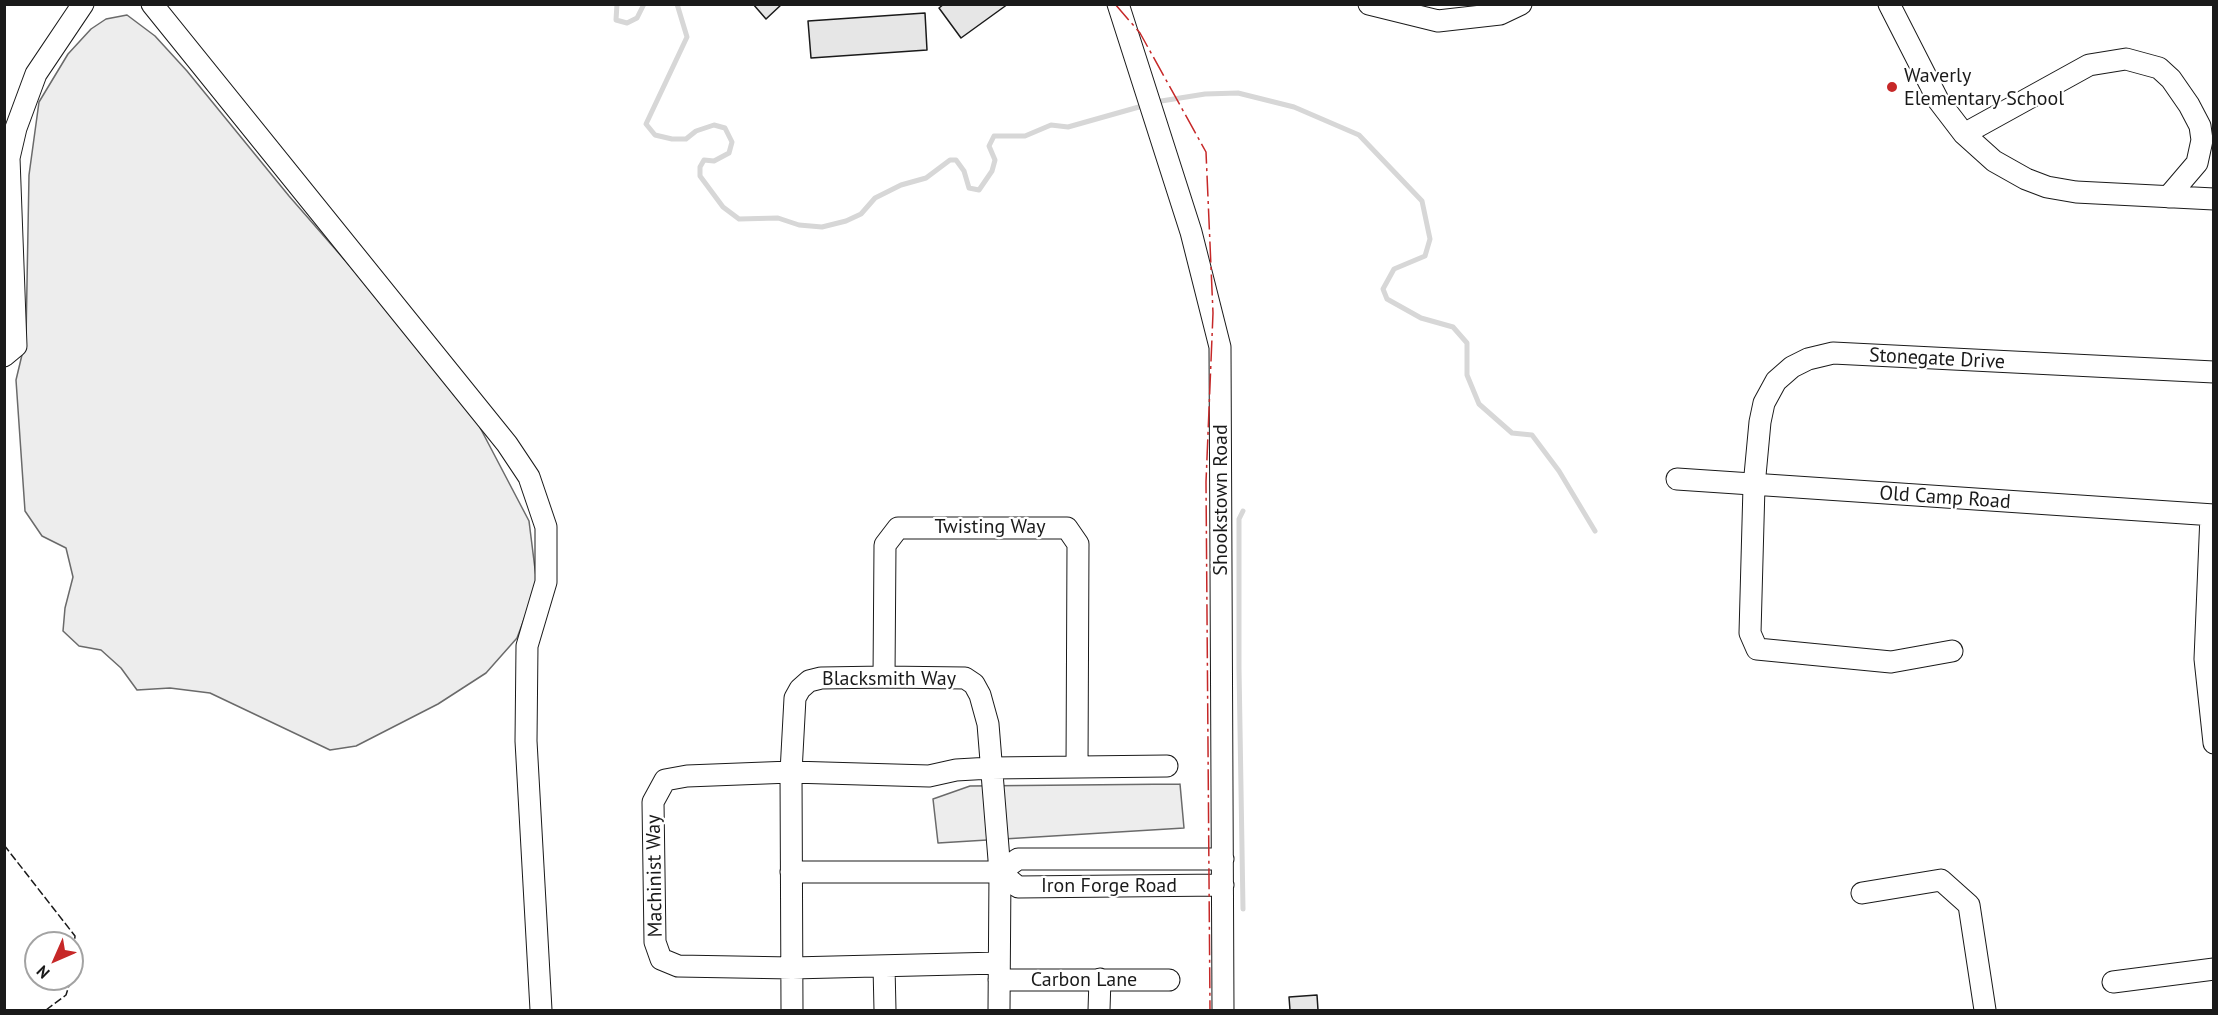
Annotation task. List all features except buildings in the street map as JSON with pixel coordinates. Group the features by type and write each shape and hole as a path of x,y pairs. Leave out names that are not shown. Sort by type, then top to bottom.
{"street":[{"path":"4,356 16,346 9,158 16,128 36,74 83,4"},
{"path":"152,4 507,444 529,477 546,527 546,582 527,646 526,741 541,1011"},
{"name":"Shookstown Road","path":"1118,4 1191,232 1220,347 1223,1011"},
{"path":"1369,4 1438,21 1500,14 1520,5"},
{"path":"1889,4 1938,100 1964,134 1994,161 2026,179 2047,187 2076,192 2214,199"},
{"path":"1964,134 2090,65 2126,58 2159,68 2189,105 2200,126 2202,140 2197,163 2168,197"},
{"name":"Stonegate Drive","path":"1952,651 1891,662 1757,649 1750,633 1754,486 1764,403 1776,381 1792,367 1808,359 1833,354 2214,372"},
{"name":"Old Camp Road","path":"1677,479 1754,486 2212,515"},
{"path":"2212,515 2209,659 2214,743"},
{"name":"Twisting Way","path":"884,677 885,545 898,528 1066,528 1078,544 1077,767"},
{"name":"Blacksmith Way","path":"792,1011 792,719 800,689 809,681 821,678 884,677 965,678 974,684 980,695 988,724 1000,872 999,1011"},
{"name":"Machinist Way","path":"999,972 884,966 792,968 678,966 661,959 655,942 653,802 665,780 687,776 791,772 929,776 956,770 991,768 1167,766"},
{"name":"Iron Forge Road","path":"791,872 1000,872 1018,859 1223,859"},
{"name":"Iron Forge Road","path":"1000,872 1018,887 1223,885"},
{"path":"1862,893 1941,880 1969,905 1985,1011"},
{"path":"884,966 885,1011"},
{"path":"2112,982 2214,969"},
{"name":"Carbon Lane","path":"999,972 1100,979 1169,980"},
{"path":"1100,979 1100,1011"}],"shaded area":[{"path":"127,15 155,36 187,71 289,196 397,320 475,418 529,521 537,585 517,638 486,673 438,704 356,746 330,750 210,693 170,688 137,690 121,668 101,650 79,646 63,631 65,608 73,577 66,548 42,536 25,511 16,380 26,338 29,175 39,102 68,54 91,29 106,19"},
{"path":"1180,784 1184,828 938,843 933,799 970,786"}],"waterway":[{"path":"617,4 616,20 627,23 637,18 644,4"},
{"path":"677,4 687,37 646,124 655,135 672,139 686,139 696,131 714,125 725,128 732,142 729,153 714,161 704,160 700,167 700,176 723,207 739,219 778,218 799,225 822,227 846,221 861,214 875,198 901,185 926,178 950,160 956,160 964,171 969,188 979,190 992,171 995,160 989,146 994,136 1025,136 1051,125 1068,127 1146,105"},
{"path":"1155,102 1205,94 1238,93 1294,107 1359,135 1422,201 1430,239 1425,256 1394,269 1383,289 1387,299 1421,318 1453,327 1467,343 1467,375 1479,404 1512,433 1532,435 1559,471 1595,531"},
{"path":"1243,511 1239,519 1239,668 1243,909"}],"fence":[{"path":"4,845 71,931"},
{"path":"46,1010 66,995 67,991"}],"power":[{"path":"1115,4 1140,33 1206,152 1213,313 1206,482 1210,1010"}],"place":[{"name":"Waverly Elementary School","path":"1892,87"}]}
